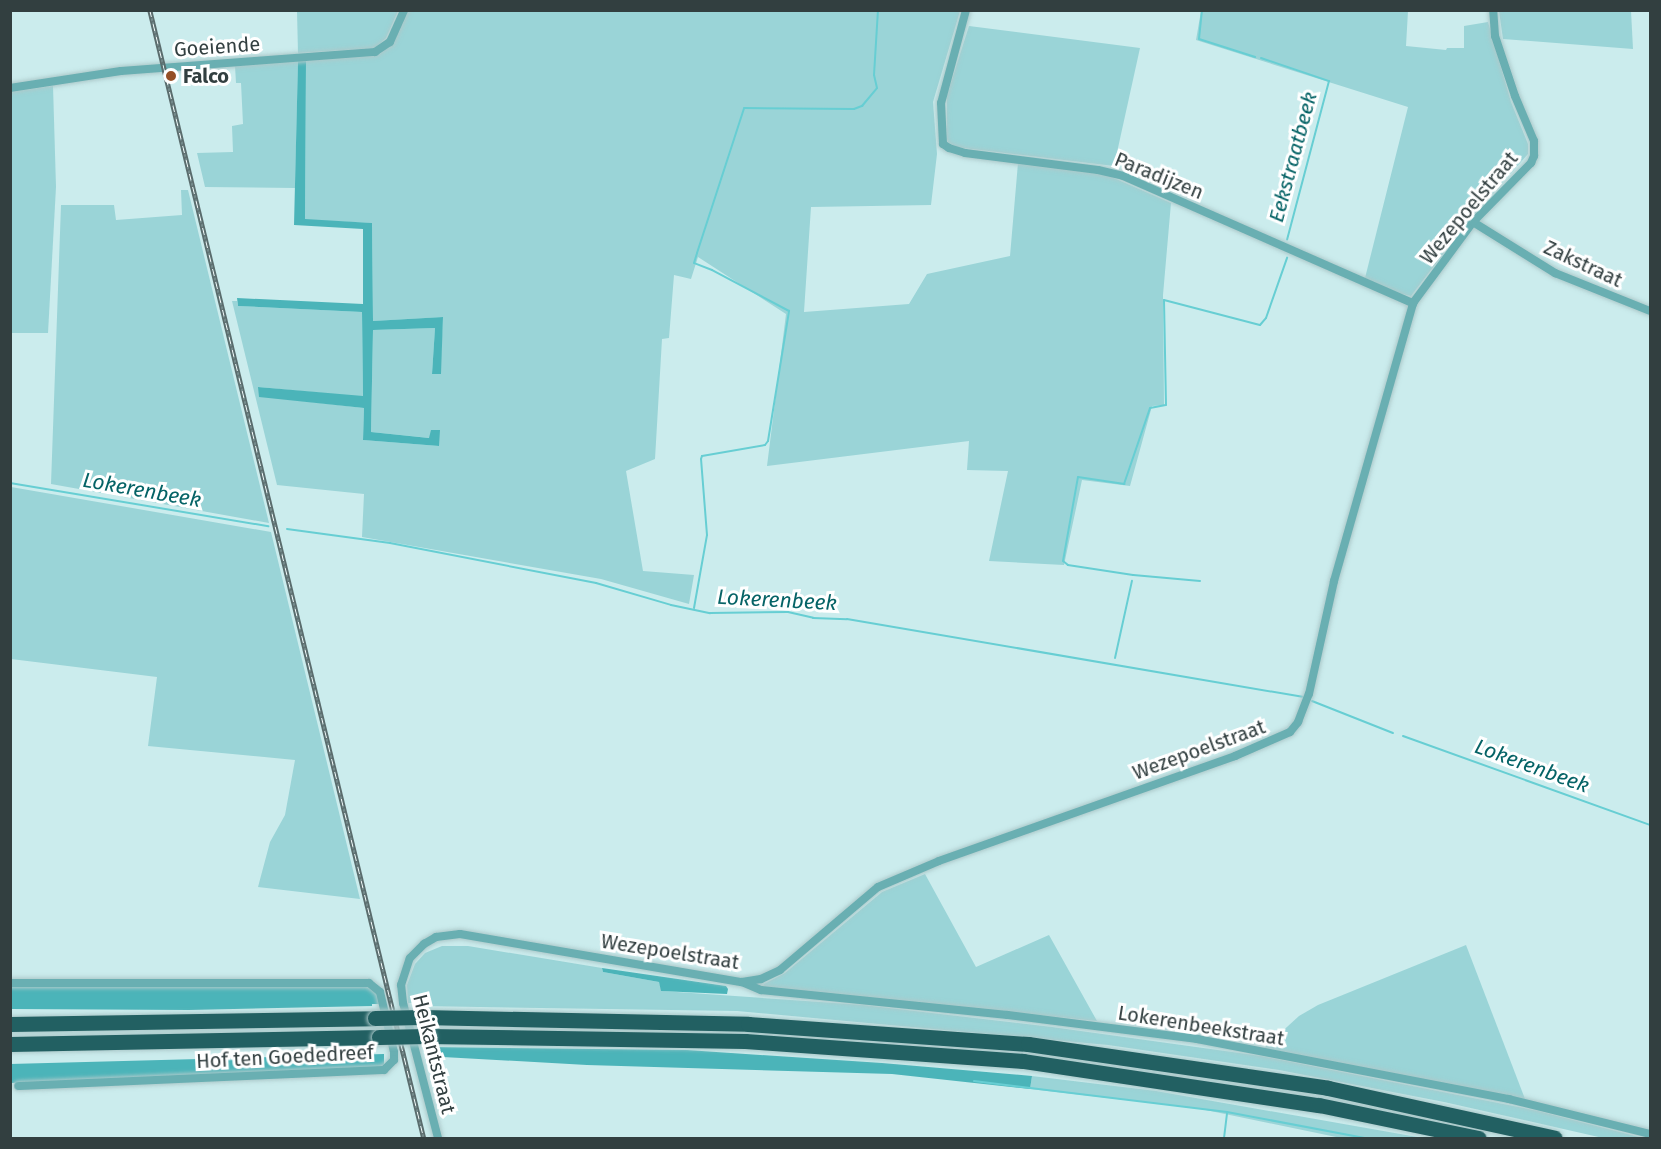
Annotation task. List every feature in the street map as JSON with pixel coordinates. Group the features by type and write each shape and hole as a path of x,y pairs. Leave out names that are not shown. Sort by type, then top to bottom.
{"highway":[{"path":"10,1016 45,1023"},
{"path":"10,1024 422,1017 748,1024 1028,1044 1328,1088 1555,1138"},
{"path":"10,1044 427,1036 745,1041 1023,1061 1319,1105 1479,1138"}],"street":[{"name":"Goeiende","path":"10,88 121,70 375,52 390,42 404,10"},
{"name":"Paradijzen","path":"966,10 941,103 943,144 949,148 965,153 1098,170 1123,176 1413,303"},
{"name":"Wezepoelstraat","path":"401,981 410,958 424,944 436,937 460,934 742,982 761,979 780,970 878,887 950,857 1235,756 1290,732 1298,722 1309,694 1334,581 1413,303 1473,222 1531,163 1536,149 1495,36 1492,10"},
{"name":"Zakstraat","path":"1473,222 1555,273 1650,311"},
{"name":"Heikantstraat","path":"401,981 403,1003 438,1138"},
{"name":"Hof ten Goededreef","path":"10,983 369,982 380,992 394,1052 394,1060 384,1070 18,1086"},
{"name":"Lokerenbeekstraat","path":"742,982 761,990 1008,1015 1197,1039 1509,1099 1650,1134"}],"shaded area":[{"path":"297,11 398,11 386,38 375,48 298,53"},
{"path":"408,11 960,11 933,102 937,154 931,205 811,207 804,312 909,304 927,274 1010,256 1018,163 1107,175 1171,203 1163,295 1164,405 1152,406 1130,486 1082,480 1064,565 989,561 1008,471 967,470 969,441 767,466 786,314 698,257 691,279 674,275 669,338 662,339 655,459 626,471 643,571 694,575 689,604 601,579 362,537 364,494 277,485 232,301 237,301 238,306 362,312 363,397 259,387 259,396 364,408 363,440 439,446 430,438 371,432 373,330 435,328 432,374 440,374 443,317 373,321 372,223 305,220 306,61 380,54 391,45"},
{"path":"1201,11 1408,11 1406,46 1446,50 1447,48 1464,48 1464,26 1488,22 1511,102 1528,144 1528,154 1466,224 1411,296 1398,293 1365,278 1408,107 1196,40"},
{"path":"1499,11 1631,11 1633,49 1503,39"},
{"path":"969,26 1140,48 1114,166 955,147 949,144 947,95"},
{"path":"298,61 295,188 205,187 197,153 233,152 232,126 243,124 241,83 236,83 235,66"},
{"path":"298,61 306,61 305,219 372,223 373,321 443,317 441,374 432,374 435,328 373,330 371,432 429,438 431,430 440,430 439,446 363,440 364,408 259,397 258,387 363,396 362,312 238,306 237,298 363,304 363,229 294,225"},
{"path":"53,86 56,187 48,333 11,333 10,92"},
{"path":"181,190 188,190 269,523 51,484 61,205 114,205 116,220 182,215"},
{"path":"11,487 271,532 360,899 258,887 270,842 285,815 295,760 148,746 157,677 11,659"},
{"path":"925,874 976,967 1049,935 1097,1021 763,987 764,984 785,973 882,892"},
{"path":"1466,945 1525,1099 1264,1048 1299,1016 1318,1005"},
{"path":"442,946 468,946 602,968 603,972 659,982 662,991 863,1005 1052,1027 1261,1056 1538,1111 1643,1138 1603,1138 1444,1102 1279,1070 1108,1045 737,1011 420,1006 418,1003 408,1003 407,985 415,964 425,953"},
{"path":"602,968 726,986 728,989 727,994 661,991 659,982 603,972"},
{"path":"10,986 373,986 382,1004 189,1010 11,1009"},
{"path":"429,1047 687,1050 1032,1076 1030,1089 892,1074 587,1065 425,1056 423,1049"},
{"path":"384,1054 384,1068 11,1083 10,1064"},
{"path":"1032,1076 1156,1091 1423,1138 1341,1138 1196,1108 1030,1089"}],"waterway":[{"path":"694,608 707,535 701,459 702,456 765,445 768,441 789,311 712,270 694,263 697,253 744,108 854,109 862,106 877,88 874,75 878,10"},
{"name":"Eekstraatbeek","path":"1202,10 1199,39 1255,57"},
{"name":"Eekstraatbeek","path":"1261,58 1329,81 1287,240"},
{"name":"Eekstraatbeek","path":"1200,581 1133,575 1068,565 1063,561 1078,477 1124,484 1150,408 1166,405 1164,300 1260,325 1266,318 1287,258"},
{"name":"Lokerenbeek","path":"10,483 268,526"},
{"name":"Lokerenbeek","path":"287,529 390,543 596,583 671,605 710,613 788,612 813,618 847,619 1302,697"},
{"name":"Eekstraatbeek","path":"1115,658 1132,581"},
{"name":"Lokerenbeek","path":"1312,701 1393,733"},
{"name":"Lokerenbeek","path":"1403,736 1650,825"},
{"path":"974,1081 1227,1112"},
{"path":"1224,1138 1227,1112 1365,1138"}],"railway":[{"path":"150,10 424,1138"}],"place":[{"name":"Falco","path":"171,76"}]}
